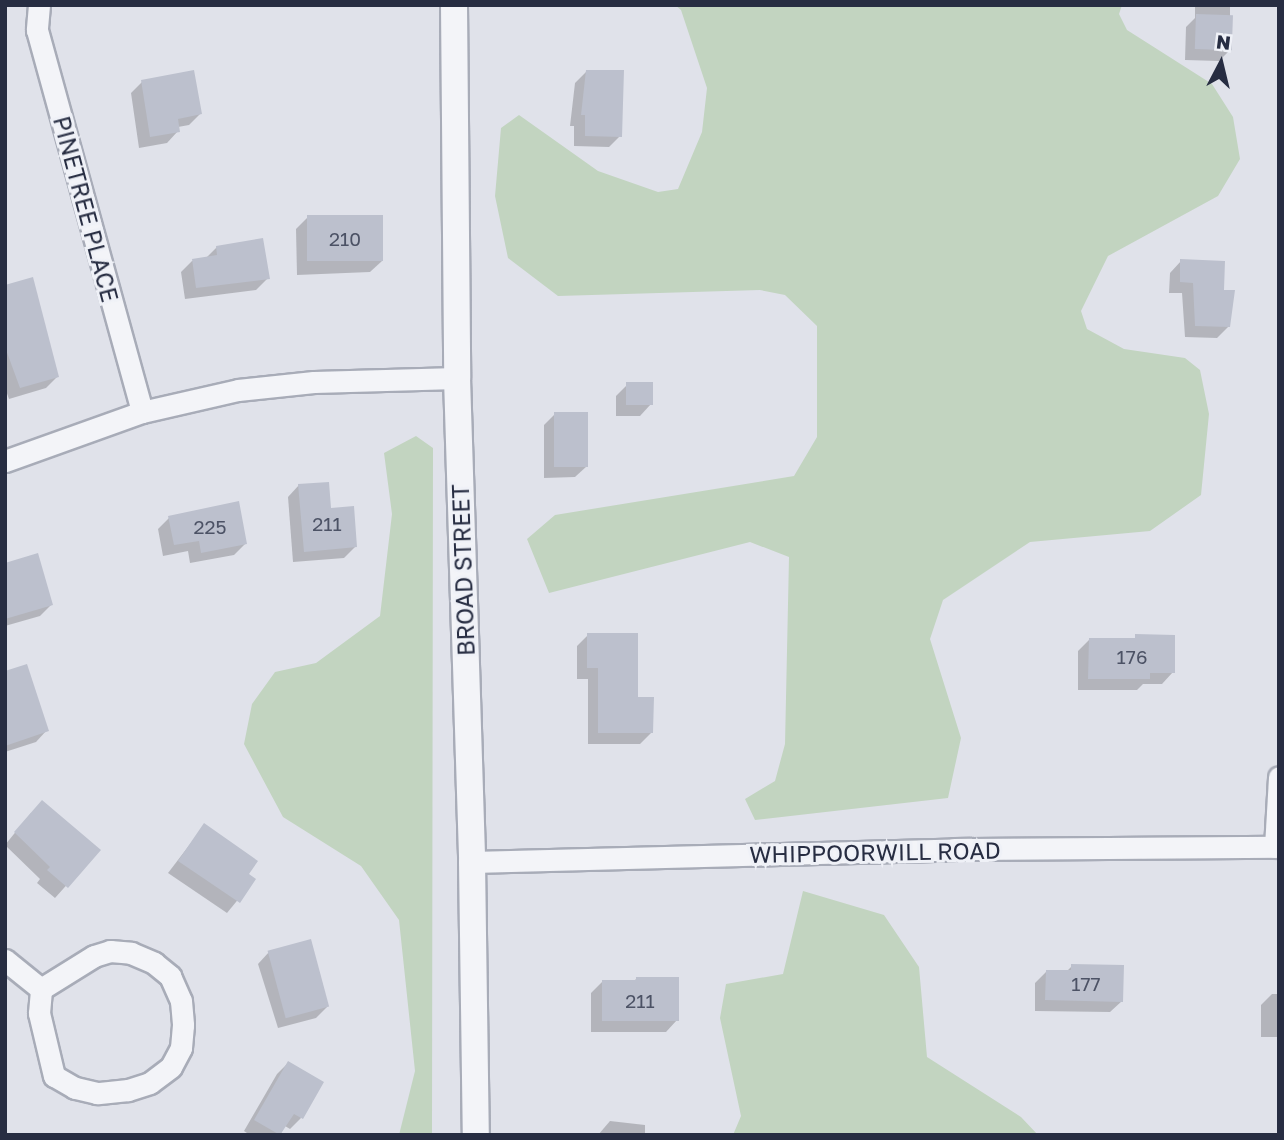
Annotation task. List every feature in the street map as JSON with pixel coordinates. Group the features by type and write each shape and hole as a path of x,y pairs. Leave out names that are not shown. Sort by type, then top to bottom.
{"street":[{"name":"PINETREE PLACE","path":"39,5 37,30 142,412"},
{"name":"BROAD STREET","path":"454,5 457,378 472,862 476,1135"},
{"path":"5,461 142,412 238,390 314,382 457,378"},
{"path":"1277,847 1279,777"},
{"name":"WHIPPOORWILL ROAD","path":"472,862 954,849 1277,847"},
{"path":"110,951 131,953 154,963 170,976 181,1001 181,1048 171,1068 150,1083 128,1090 97,1093 75,1088 54,1076 39,1013 41,989 93,956 110,951"},
{"path":"5,960 41,989"}],"green space":[{"path":"675,5 1122,5 1119,14 1127,30 1212,84 1233,117 1240,159 1218,196 1108,256 1081,311 1087,329 1124,349 1185,358 1200,370 1209,414 1201,495 1150,531 1030,542 943,600 930,639 961,738 948,798 755,820 745,799 775,781 785,744 789,557 750,542 549,593 527,539 555,515 794,476 817,437 817,326 785,295 760,290 558,296 508,258 495,196 501,128 519,115 598,171 658,192 678,189 702,132 707,88 681,10"},
{"path":"416,436 433,448 432,1135 399,1135 415,1071 399,920 361,866 283,817 244,744 252,704 275,672 316,663 380,616 392,514 384,453"},
{"path":"803,891 884,915 919,967 927,1057 1021,1117 1038,1135 733,1135 741,1116 720,1018 726,984 783,974"}],"building":[{"path":"1196,14 1233,15 1232,50 1195,49"},
{"path":"194,70 202,114 178,119 180,132 150,137 141,80"},
{"path":"586,70 624,70 622,137 585,136 585,115 581,115"},
{"path":"307,215 383,215 383,261 307,261"},
{"path":"263,238 270,279 196,288 192,259 217,255 216,246"},
{"path":"1180,259 1225,261 1224,290 1235,290 1230,327 1195,326 1193,283 1180,282"},
{"path":"33,277 59,377 20,388 5,347 5,285"},
{"path":"626,382 653,382 653,405 626,405"},
{"path":"554,412 588,412 588,467 554,467"},
{"path":"329,482 331,508 354,506 357,547 304,552 298,484"},
{"path":"239,501 247,544 201,553 199,541 174,545 168,516"},
{"path":"38,553 53,605 5,619 5,563"},
{"path":"587,633 638,633 638,697 654,697 653,733 598,733 598,668 587,668"},
{"path":"1135,634 1175,635 1175,673 1150,673 1150,679 1088,679 1089,638 1135,638"},
{"path":"27,664 49,731 5,746 5,671"},
{"path":"42,800 101,850 68,888 47,870 50,867 14,832"},
{"path":"204,823 258,861 249,874 256,879 240,903 178,861"},
{"path":"311,939 329,1007 286,1018 268,951"},
{"path":"1071,964 1124,965 1123,1002 1045,1000 1046,970 1071,970"},
{"path":"636,977 679,977 679,1021 602,1021 602,980 636,980"},
{"path":"288,1061 324,1082 303,1119 294,1114 280,1135 254,1120"}]}
